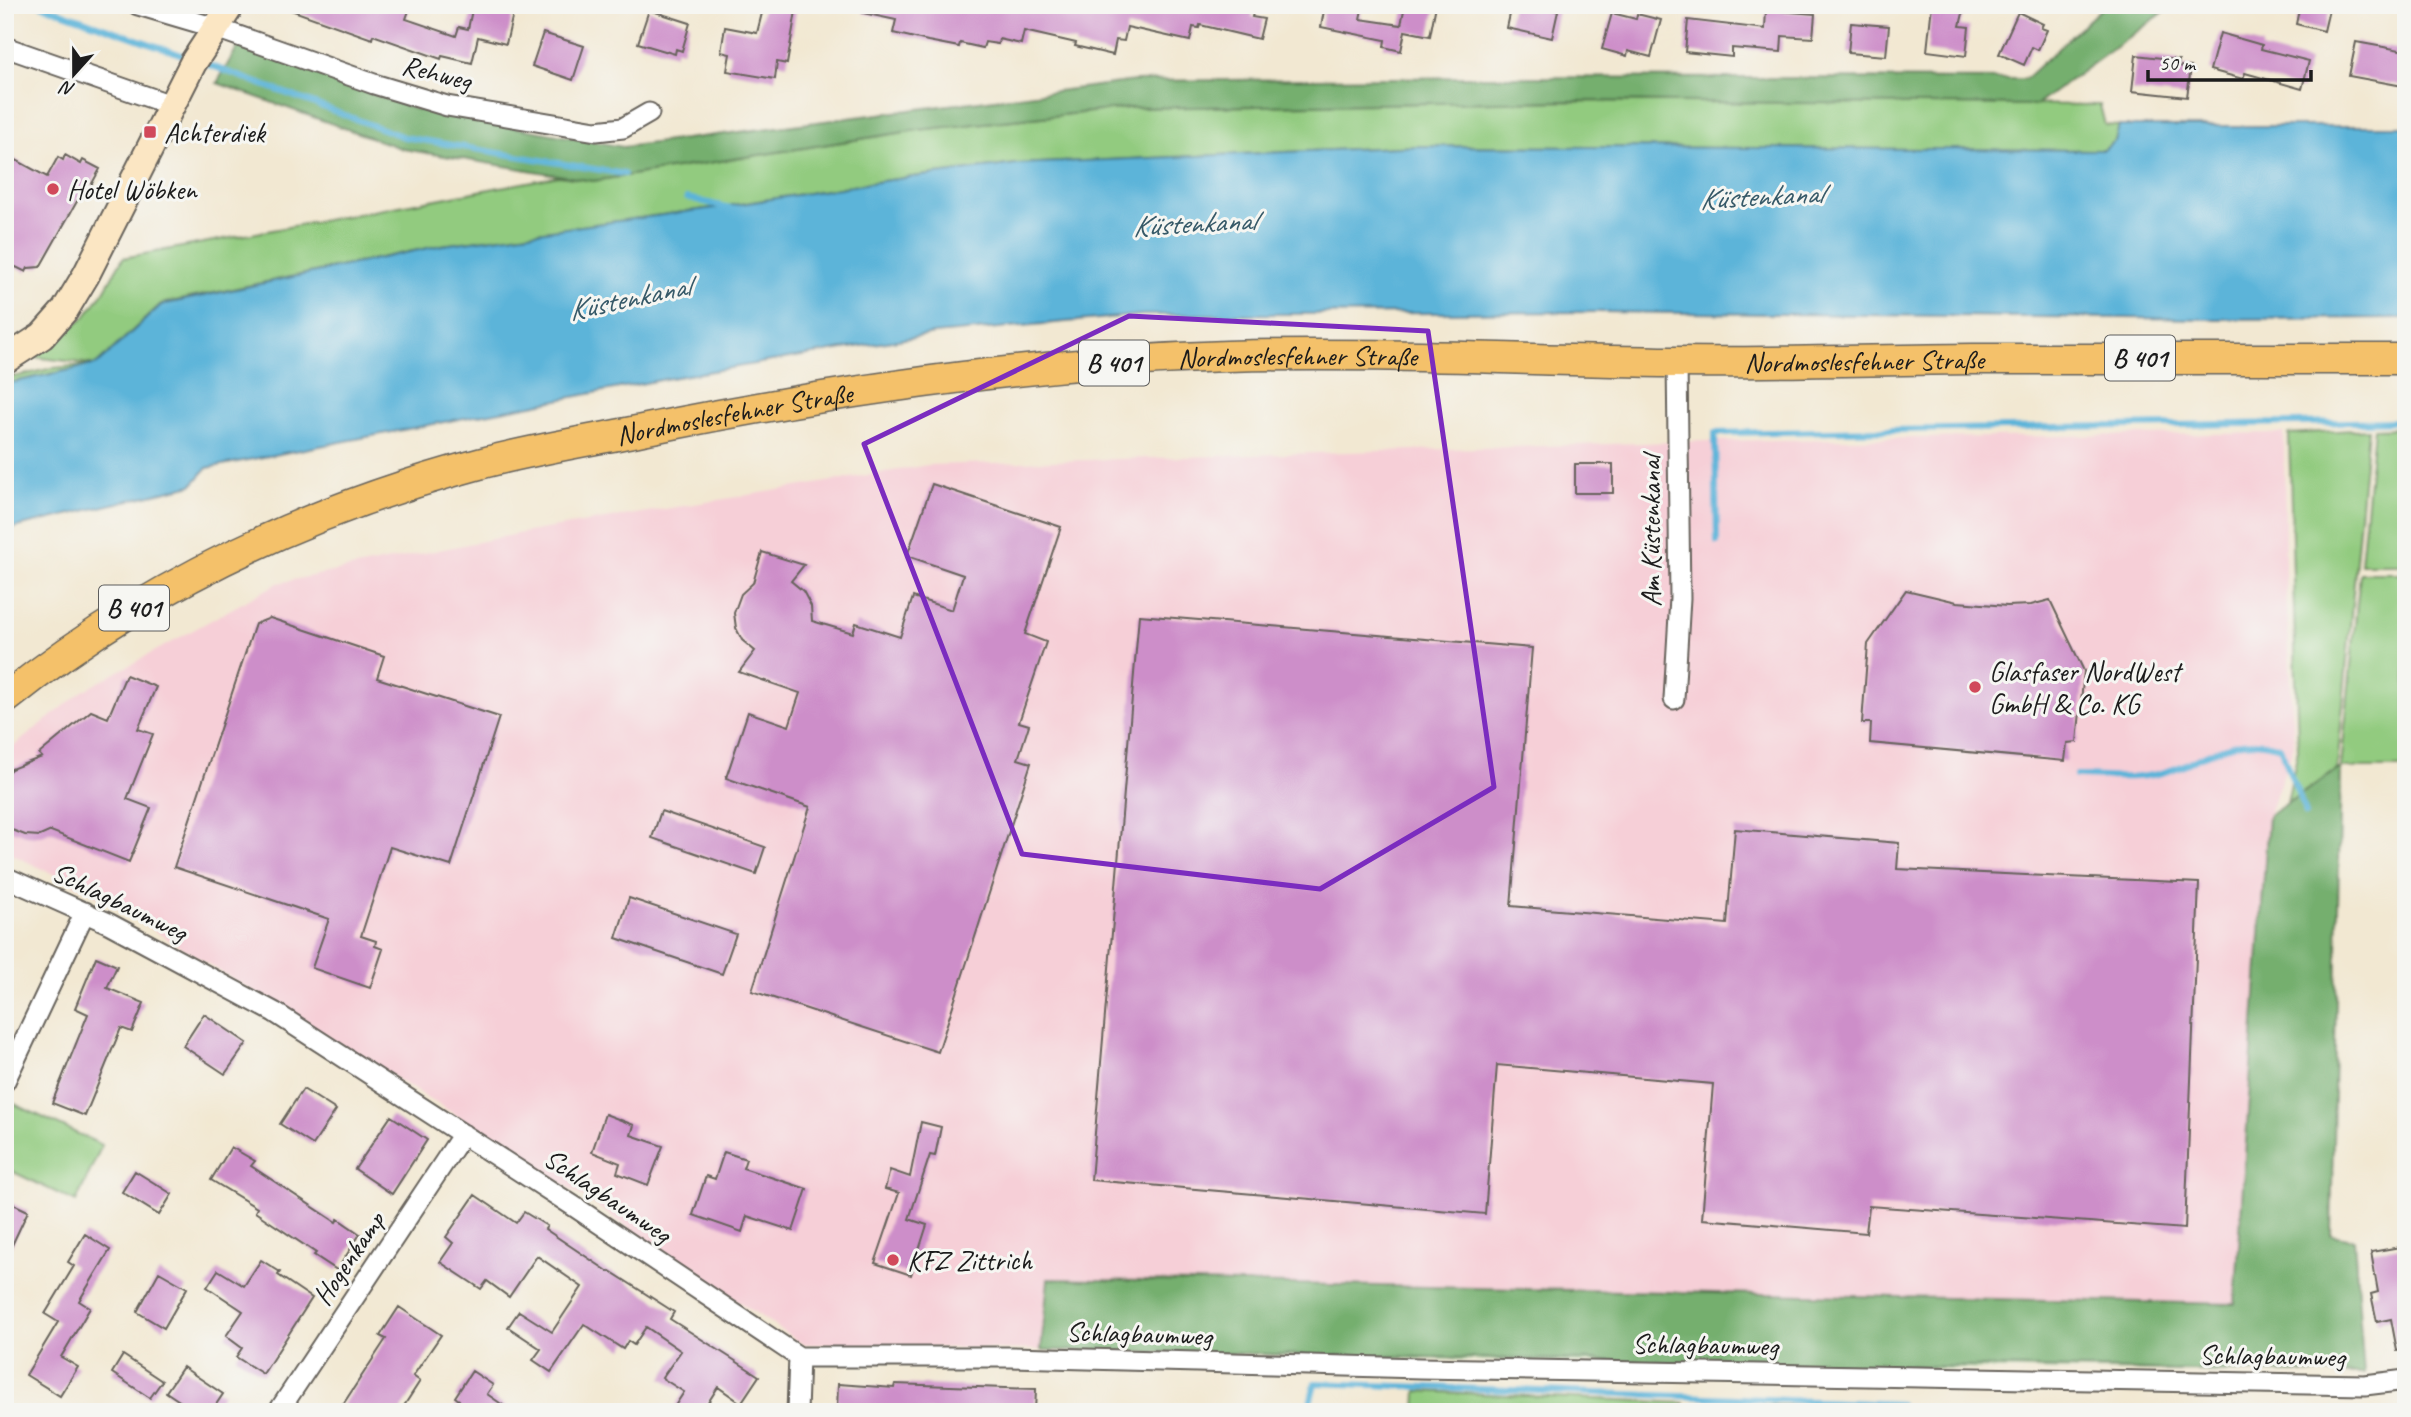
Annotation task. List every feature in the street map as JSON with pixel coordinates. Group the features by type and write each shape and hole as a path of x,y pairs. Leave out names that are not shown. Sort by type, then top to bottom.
{"main road":[{"name":"Nordmoslesfehner Straße","path":"5,699 54,660 176,583 274,535 411,483 486,462 557,447 711,417 944,378 1087,364 1227,356 1374,355 1677,362 2406,359"}],"street":[{"name":"Rehweg","path":"138,5 199,54 374,84 447,106 596,131 623,128 649,113"},
{"path":"5,360 42,336 65,310 86,275 171,105 199,54 232,5"},
{"path":"5,47 171,105"},
{"name":"Am Küstenkanal","path":"1674,699 1680,598 1677,362"},
{"name":"Schlagbaumweg","path":"5,877 85,912 274,1012 799,1356 1012,1357 1420,1368 2365,1385 2406,1380"},
{"path":"5,1081 85,912"},
{"name":"Hogenkamp","path":"278,1412 463,1134"},
{"path":"797,1412 799,1356"}],"highlighted area":[{"path":"1129,316 1428,331 1494,787 1320,889 1022,854 864,444"}],"shaded area":[{"path":"2284,433 2285,571 2294,746 2268,816 2235,1304 1048,1279 1041,1350 802,1344 508,1147 89,891 5,851 5,753 83,691 278,583 522,533 928,465 1705,441"}],"green space":[{"path":"2105,5 2138,5 2164,12 2036,105 1567,101 1129,108 918,130 593,181 403,149 217,83 238,46 415,109 623,147 1135,81 1477,77 2025,79"},
{"path":"1567,101 2100,105 2105,125 2119,126 2115,141 2104,150 1421,146 1016,164 442,245 161,304 97,364 5,384 5,379 53,368 92,364 33,357 85,317 123,258 559,176 593,181 918,130 1129,108"},
{"path":"2406,428 2406,564 2361,564 2374,429"},
{"path":"2368,429 2337,770 2287,803 2298,750 2289,434"},
{"path":"2360,573 2406,573 2406,768 2341,768"},
{"path":"2341,768 2331,1235 2354,1239 2364,1374 1702,1365 1041,1350 1048,1279 2235,1304 2268,816"},
{"path":"10,1102 102,1145 76,1202 5,1168 5,1112"},
{"path":"1417,1391 1684,1403 1683,1412 1416,1412"},
{"path":"1708,1405 1831,1406 1831,1412 1708,1412"}],"water":[{"name":"Küstenkanal","path":"2119,126 2406,126 2406,318 2213,319 1598,312 1142,315 934,334 676,377 207,468 192,485 5,530 5,384 97,364 161,305 442,245 1016,164 1421,146 2104,150 2115,141"}],"building":[{"path":"286,5 411,5 406,19 456,36 459,27 468,29 473,5 515,5 506,44 478,37 472,63 442,56 441,59 373,35 372,39 285,8"},
{"path":"764,5 797,5 787,64 777,62 775,79 727,71 730,54 721,52 725,27 757,33"},
{"path":"864,5 1255,5 1252,17 1264,19 1259,39 1200,25 1199,28 1193,27 1190,41 1127,27 1124,41 1116,40 1113,55 1024,31 1021,44 999,39 998,44 985,42 983,48 928,41 893,33 896,20 863,13"},
{"path":"1325,5 1363,5 1360,19 1401,25 1405,5 1436,5 1430,36 1405,31 1401,51 1384,47 1385,40 1321,27"},
{"path":"1512,5 1543,5 1542,8 1558,11 1552,38 1507,28"},
{"path":"1932,5 1965,5 1960,26 1969,27 1966,56 1927,51"},
{"path":"2300,5 2330,5 2324,31 2296,24"},
{"path":"649,10 690,23 682,51 676,49 675,54 638,43"},
{"path":"1766,10 1815,14 1813,38 1782,36 1781,52 1732,48 1732,57 1685,52 1688,20 1765,29"},
{"path":"2018,12 2043,24 2041,28 2047,30 2038,50 2032,47 2024,65 1999,54"},
{"path":"1612,13 1636,19 1637,14 1661,20 1651,57 1628,51 1627,56 1602,49"},
{"path":"1851,23 1889,26 1886,56 1848,53"},
{"path":"543,33 584,46 573,80 532,66"},
{"path":"2220,33 2262,45 2261,49 2309,61 2302,89 2245,73 2243,79 2210,70"},
{"path":"2356,42 2406,51 2403,86 2349,76"},
{"path":"2136,55 2179,60 2178,66 2191,67 2187,97 2132,91"},
{"path":"5,154 47,177 58,157 63,160 65,155 81,164 83,160 100,169 84,198 80,196 40,267 28,268 26,272 16,267 5,269"},
{"path":"1575,464 1613,464 1613,493 1575,493"},
{"path":"932,484 1061,527 1025,634 1046,642 1019,722 1029,725 1018,759 1031,763 938,1052 752,991 810,807 726,778 748,712 789,726 800,693 739,672 755,651 742,640 736,628 734,613 741,594 753,583 762,552 804,565 791,581 803,591 811,606 812,621 853,633 856,623 900,637 913,597 952,610 963,575 907,556"},
{"path":"1906,590 1957,602 2007,606 2031,605 2050,600 2084,671 2077,742 2067,743 2065,761 1870,743 1871,723 1862,723 1868,644"},
{"path":"1139,615 1532,648 1511,906 1727,924 1735,829 1899,843 1897,869 2199,883 2185,1229 1869,1206 1866,1233 1702,1219 1713,1084 1497,1065 1485,1214 1091,1180"},
{"path":"270,618 384,656 377,678 499,717 451,866 390,847 361,936 376,941 375,946 383,949 370,988 312,968 329,919 174,867 255,624"},
{"path":"126,675 156,687 138,729 153,734 127,799 151,808 129,862 51,831 40,836 25,835 12,830 5,824 5,775 11,769 42,757 39,754 91,711 108,718"},
{"path":"661,811 765,847 756,874 652,838"},
{"path":"629,898 736,934 722,974 616,938"},
{"path":"96,957 117,966 107,988 144,1003 132,1032 121,1028 85,1116 52,1103 88,1014 75,1008"},
{"path":"204,1014 247,1043 225,1074 183,1046"},
{"path":"303,1089 336,1110 313,1145 280,1124"},
{"path":"605,1114 634,1125 631,1135 663,1146 648,1185 617,1173 620,1163 592,1152"},
{"path":"391,1116 427,1140 392,1194 355,1169"},
{"path":"921,1122 941,1127 935,1156 930,1155 909,1219 927,1225 911,1275 875,1263 899,1193 885,1189 890,1170 910,1177"},
{"path":"231,1147 255,1161 251,1166 336,1222 338,1219 360,1234 337,1270 255,1212 257,1208 211,1180"},
{"path":"724,1152 746,1159 743,1168 807,1189 793,1231 747,1216 742,1232 693,1215 706,1176 715,1179"},
{"path":"135,1171 172,1194 159,1215 122,1192"},
{"path":"475,1195 516,1223 524,1212 547,1226 545,1229 674,1312 670,1319 759,1376 741,1403 718,1387 702,1412 671,1412 684,1392 662,1378 681,1351 646,1327 634,1345 628,1341 623,1349 584,1324 551,1372 533,1360 541,1349 508,1327 519,1311 552,1332 582,1287 537,1256 509,1297 487,1281 481,1289 440,1262 453,1243 446,1237"},
{"path":"5,1200 28,1211 5,1260"},
{"path":"85,1234 110,1250 79,1301 90,1308 61,1357 78,1367 60,1396 26,1375 58,1322 45,1314 74,1266 68,1262"},
{"path":"2406,1246 2406,1350 2397,1351 2391,1319 2377,1322 2371,1294 2378,1292 2371,1252"},
{"path":"261,1260 312,1298 263,1374 236,1357 242,1348 226,1336 243,1311 207,1287 218,1270 244,1286"},
{"path":"159,1272 187,1288 164,1328 137,1312"},
{"path":"399,1307 441,1335 413,1376 420,1381 400,1412 338,1412 386,1339 380,1336"},
{"path":"123,1355 162,1381 150,1398 112,1373"},
{"path":"183,1367 223,1394 211,1412 196,1412 166,1392"},
{"path":"472,1371 493,1385 487,1394 513,1412 452,1412 459,1400 455,1397"},
{"path":"838,1384 894,1388 895,1384 1036,1389 1035,1412 837,1412"}],"waterway":[{"path":"41,5 188,57"},
{"path":"201,62 404,137 624,174"},
{"path":"687,198 730,208"},
{"path":"1717,542 1715,433 2406,421"},
{"path":"2076,776 2146,776 2181,766 2227,746 2261,743 2280,747 2306,814"},
{"path":"1308,1412 1315,1383 1900,1404"}],"place":[{"name":"Achterdiek","path":"150,132"},
{"name":"Hotel Wöbken","path":"53,189"},
{"name":"Glasfaser NordWest GmbH & Co. KG","path":"1975,687"},
{"name":"KFZ Zittrich","path":"893,1260"}]}
